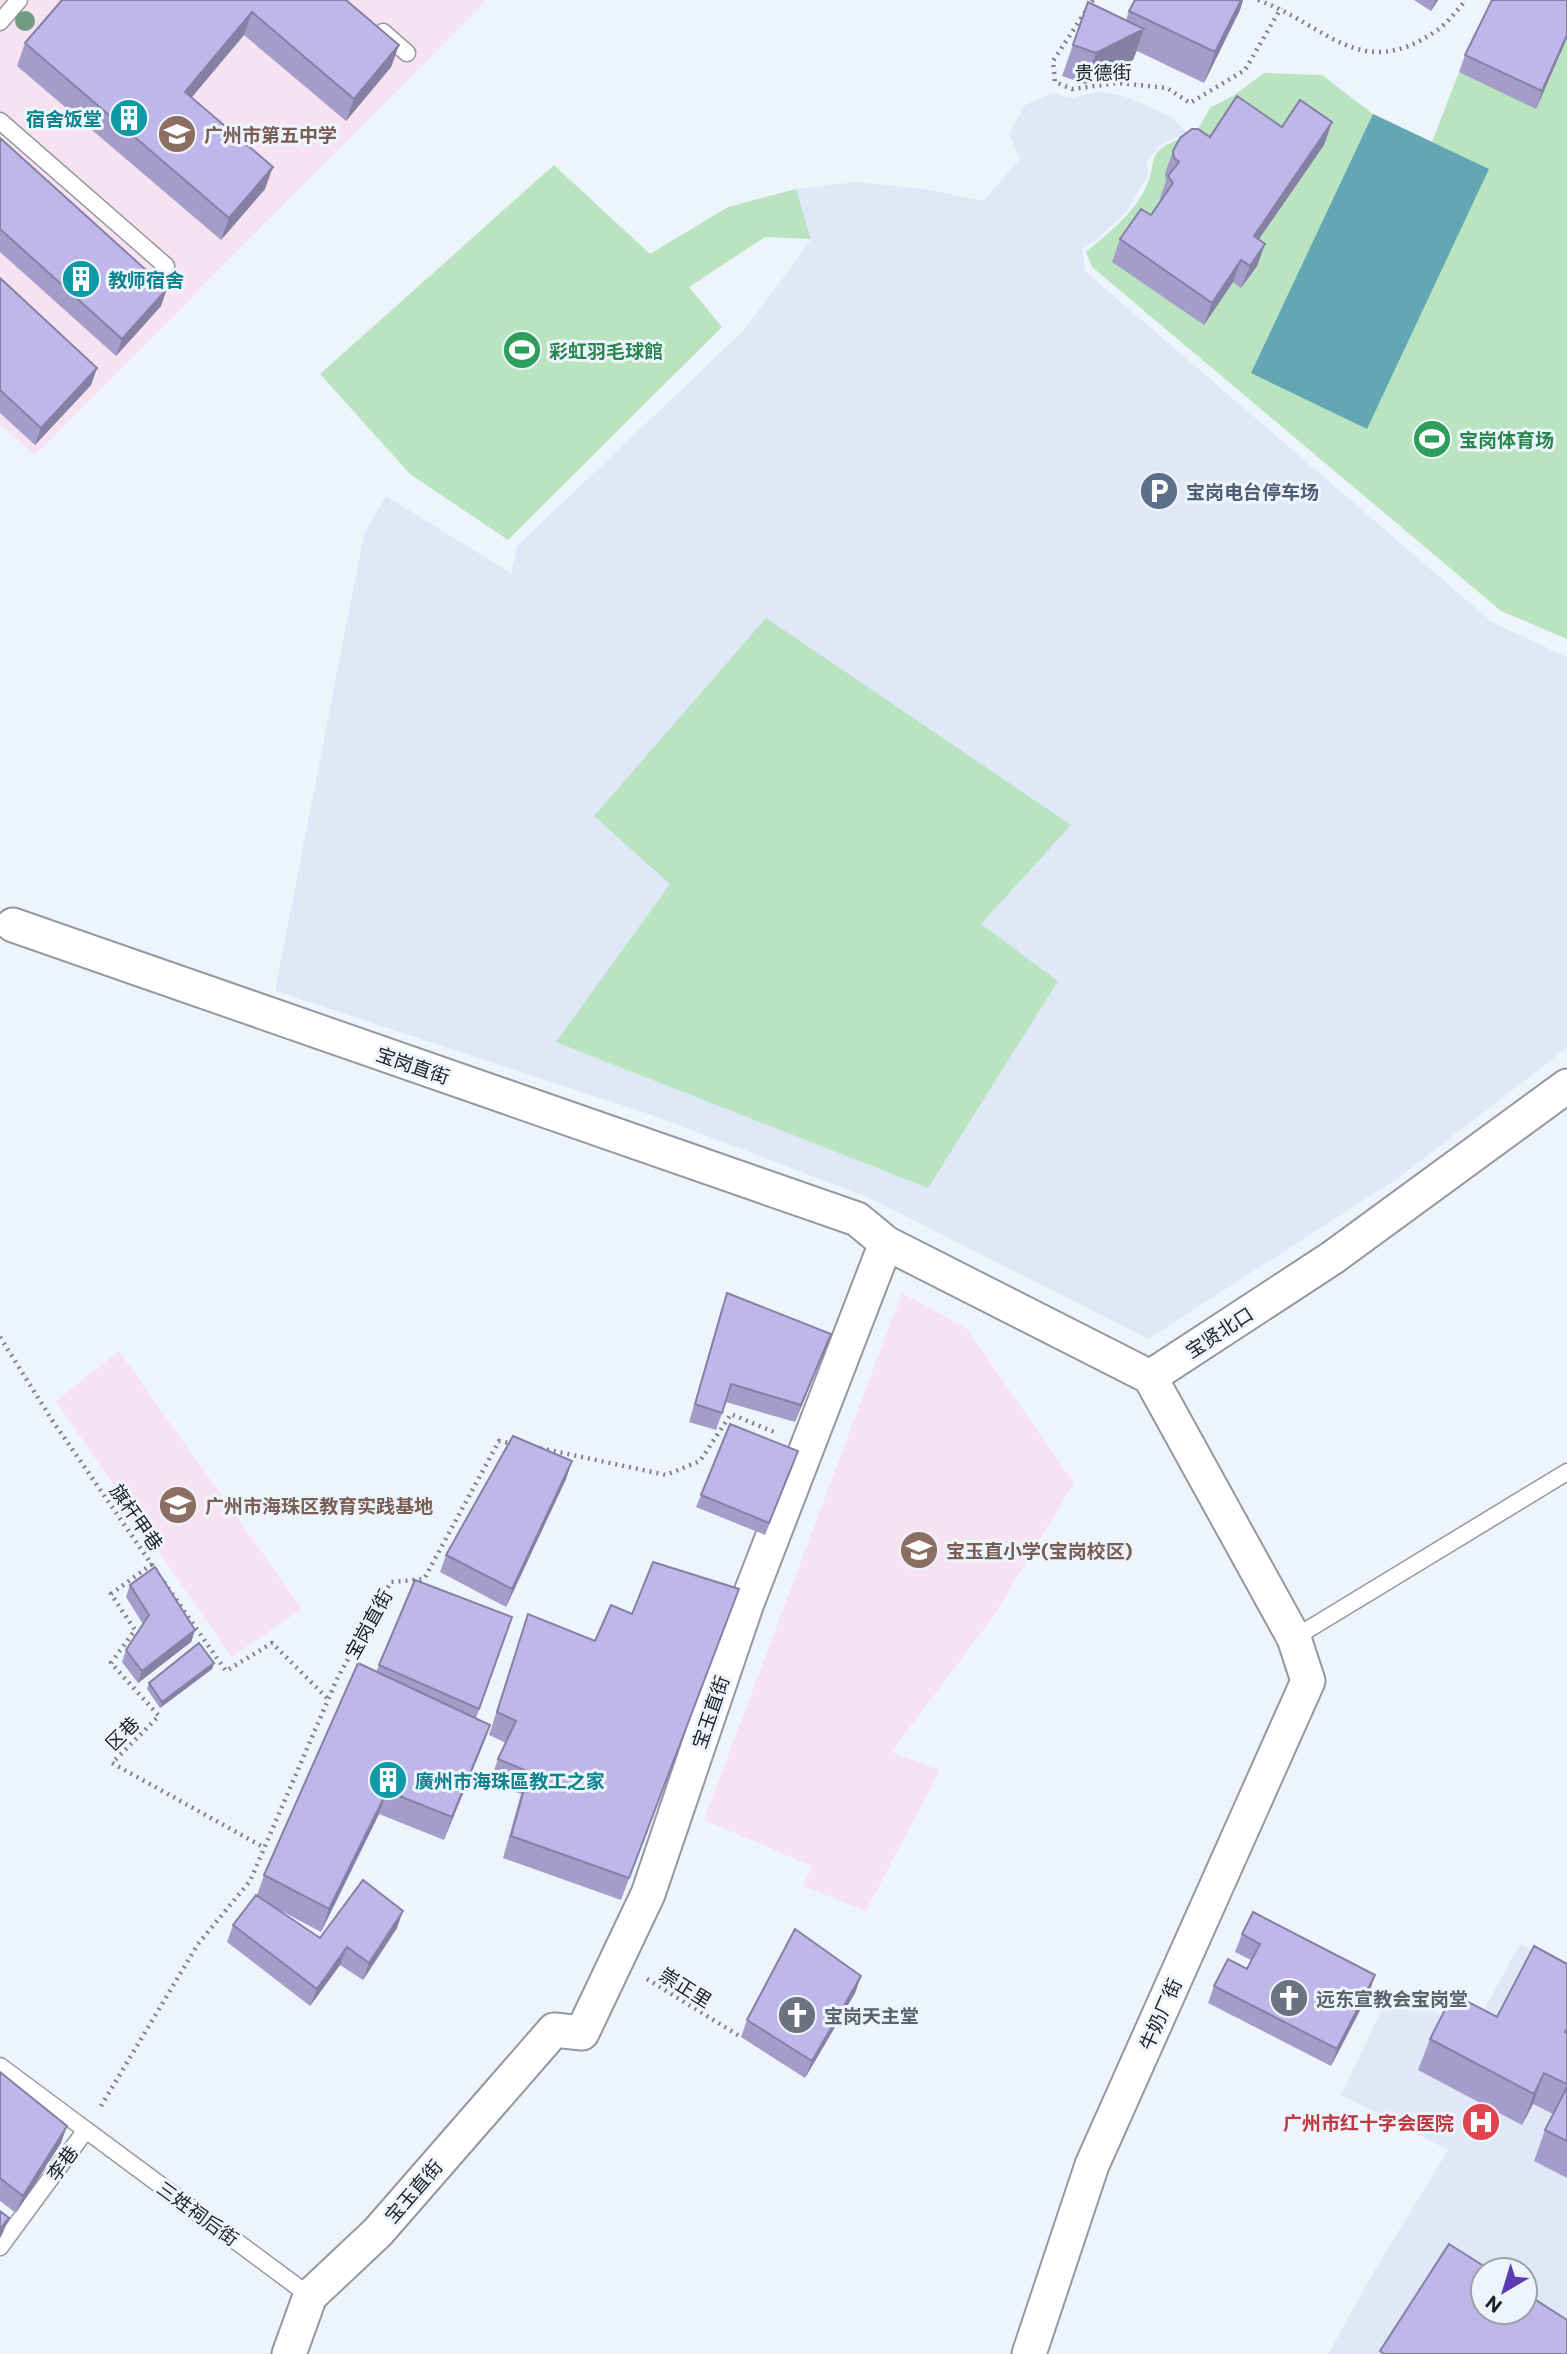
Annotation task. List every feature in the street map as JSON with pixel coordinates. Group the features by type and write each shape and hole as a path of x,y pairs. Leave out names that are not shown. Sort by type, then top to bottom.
{"street":[{"name":"宝岗直街","path":"13,925 857,1219 886,1243"},
{"name":"宝贤北口","path":"1150,1377 1332,1258 1567,1086"},
{"path":"886,1243 1150,1377 1294,1638"},
{"name":"宝玉直街","path":"289,2354 310,2296 378,2232 554,2030 582,2033 648,1894 747,1603 886,1243"},
{"name":"牛奶厂街","path":"1029,2354 1092,2165 1308,1681 1294,1638"}],"lane":[{"path":"0,22 19,0"},
{"path":"367,18 407,53"},
{"path":"0,121 166,266"},
{"path":"1294,1638 1567,1472"},
{"name":"李巷","path":"0,2066 86,2130 0,2247"},
{"name":"三姓祠后街","path":"86,2130 310,2296"}],"path":[{"name":"贵德街","path":"1093,0 1053,61 1055,82 1072,89 1118,83 1167,88 1190,103 1245,70 1281,9"},
{"path":"1258,0 1281,9 1352,49 1385,55 1437,31 1466,0"},
{"name":"旗杆甲巷","path":"0,1337 226,1671 272,1643 328,1699"},
{"name":"宝岗直街","path":"86,2130 141,2044 198,1944 250,1881 328,1699 391,1582 424,1579 499,1441 666,1475 700,1461 731,1414 807,1446"},
{"name":"区巷","path":"152,1564 111,1594 135,1630 111,1663 159,1716 111,1763 265,1848"},
{"name":"崇正里","path":"616,1960 741,2037"}],"shaded area":[{"name":"广州市第五中学","path":"0,0 487,0 35,455 0,425"},
{"path":"1101,91 1130,98 1171,117 1188,133 1160,145 1147,161 1148,175 1127,211 1098,239 1082,249 1086,272 1492,622 1567,657 1567,1048 1397,1179 1148,1339 872,1199 652,1115 275,991 364,534 386,496 511,573 517,546 743,331 793,265 811,239 796,189 857,182 924,189 983,201 1020,159 1009,134 1025,105 1052,93 1070,98"},
{"name":"宝玉直小学(宝岗校区)","path":"902,1293 967,1329 1074,1483 993,1617 891,1752 940,1770 866,1911 803,1886 812,1866 704,1820"},
{"name":"广州市海珠区教育实践基地","path":"119,1351 302,1609 231,1657 56,1401"},
{"name":"广州市红十字会医院","path":"1520,1944 1567,1968 1567,2354 1328,2354 1373,2273 1448,2150 1341,2095 1391,1990 1472,2031"}],"green space":[{"name":"宝岗体育场","path":"1494,0 1567,0 1567,639 1501,611 1092,267 1086,252 1138,201 1148,182 1157,153 1171,142 1186,137 1190,142 1211,107 1233,96 1264,73 1322,75 1373,114 1432,142 1459,72"},
{"name":"彩虹羽毛球館","path":"554,165 650,254 728,207 796,189 811,239 765,237 689,287 722,327 508,540 410,474 320,374"},
{"path":"766,618 1071,825 981,924 1058,981 928,1188 556,1042 670,884 594,816"}],"water":[{"path":"1373,114 1489,169 1367,429 1251,373"}],"building":[{"name":"宿舍饭堂","path":"62,0 346,0 399,45 354,99 252,12 185,92 273,167 229,218 25,43"},
{"path":"1135,0 1241,0 1215,52 1129,11"},
{"path":"1492,0 1567,0 1567,35 1542,91 1465,55"},
{"path":"1088,2 1144,29 1096,53 1073,45"},
{"path":"1237,96 1282,127 1300,100 1332,122 1254,236 1265,244 1250,266 1241,260 1212,303 1120,239 1141,209 1151,215 1173,183 1168,176 1179,162 1174,158 1173,151 1180,138 1192,129 1198,129 1210,137"},
{"name":"教师宿舍","path":"0,138 167,289 122,339 0,229"},
{"path":"0,278 97,368 41,428 0,390"},
{"path":"727,1293 831,1334 801,1405 731,1384 722,1413 695,1404"},
{"path":"730,1424 798,1451 769,1523 701,1495"},
{"path":"513,1436 572,1461 512,1589 446,1555"},
{"path":"653,1562 739,1589 629,1878 511,1836 529,1772 498,1759 516,1721 497,1712 528,1614 595,1641 611,1605 632,1614"},
{"path":"155,1567 195,1630 142,1671 126,1650 149,1615 130,1585"},
{"path":"415,1580 512,1617 479,1709 379,1665"},
{"path":"199,1643 214,1663 162,1702 149,1683"},
{"name":"廣州市海珠區教工之家","path":"358,1663 490,1725 452,1817 387,1791 329,1909 264,1875"},
{"path":"363,1880 403,1911 369,1963 347,1947 317,1989 233,1925 256,1895 320,1938"},
{"name":"远东宣教会宝岗堂","path":"1253,1912 1375,1975 1337,2049 1214,1986 1228,1959 1247,1969 1260,1944 1242,1934"},
{"name":"宝岗天主堂","path":"795,1929 861,1976 812,2061 747,2020"},
{"path":"1534,1946 1567,1964 1567,2084 1544,2073 1534,2094 1430,2039 1453,1994 1497,2017"},
{"path":"0,2072 67,2126 23,2196 0,2178"},
{"path":"1567,2087 1567,2141 1545,2130"},
{"path":"0,2211 9,2218 0,2229"},
{"path":"1449,2244 1469,2257 1469,2326 1539,2326 1539,2302 1567,2320 1567,2354 1384,2354 1380,2351"}],"place":[{"name":"宿舍饭堂","path":"129,118"},
{"name":"广州市第五中学","path":"177,134"},
{"name":"教师宿舍","path":"81,279"},
{"name":"彩虹羽毛球館","path":"522,350"},
{"name":"宝岗体育场","path":"1432,439"},
{"name":"宝岗电台停车场","path":"1159,491"},
{"name":"广州市海珠区教育实践基地","path":"178,1505"},
{"name":"宝玉直小学(宝岗校区)","path":"919,1550"},
{"name":"廣州市海珠區教工之家","path":"388,1780"},
{"name":"远东宣教会宝岗堂","path":"1289,1998"},
{"name":"宝岗天主堂","path":"797,2015"},
{"name":"广州市红十字会医院","path":"1481,2122"}]}
